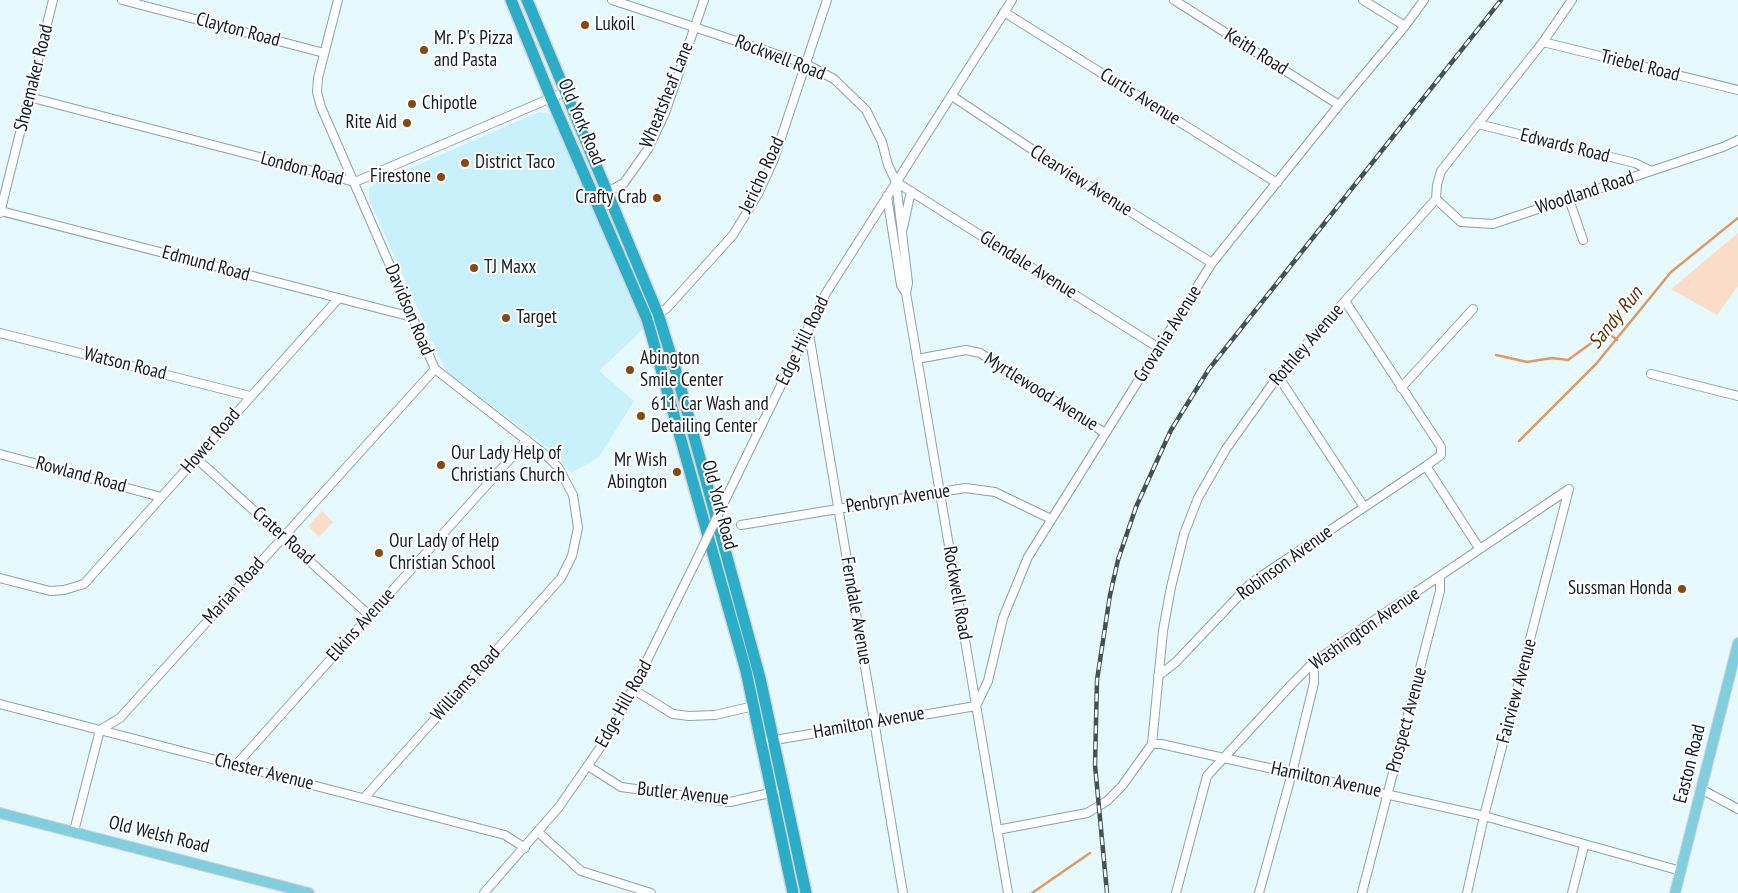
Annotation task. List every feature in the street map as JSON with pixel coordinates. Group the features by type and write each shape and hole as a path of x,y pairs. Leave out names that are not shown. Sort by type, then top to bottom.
{"highway":[{"name":"Old York Road","path":"528,1 608,194 653,316 737,591 778,791 793,893"},
{"name":"Old York Road","path":"513,4 595,199 653,316 666,378 754,706 768,741"},
{"name":"Old York Road","path":"778,791 806,893"}],"main road":[{"name":"Easton Road","path":"1676,893 1738,644"},
{"name":"Old Welsh Road","path":"0,813 309,893"}],"street":[{"name":"Shoemaker Road","path":"0,212 2,189 29,97 53,0"},
{"name":"Clayton Road","path":"122,0 324,53"},
{"name":"Davidson Road","path":"338,0 324,53 317,92 321,107 435,369 527,440 558,467 573,495 578,528 572,556 566,570"},
{"name":"Rockwell Road","path":"612,0 806,64 834,79 866,110 882,142 888,166 896,182 908,283 906,293 1008,893"},
{"name":"Wheatsheaf Lane","path":"595,199 608,194 624,183 648,149 664,113 704,0"},
{"name":"Jericho Road","path":"653,316 666,309 732,235 758,194 774,159 827,0"},
{"name":"Edge Hill Road","path":"484,893 538,832 588,766 613,729 634,690 826,293 1012,0"},
{"name":"Keith Road","path":"1174,0 1339,105"},
{"path":"1363,0 1405,26"},
{"name":"Grovania Avenue","path":"976,706 988,681 1003,618 1028,557 1212,263 1405,26 1424,0"},
{"path":"1436,199 1441,171 1543,42 1572,0"},
{"path":"513,4 528,1"},
{"name":"Curtis Avenue","path":"1004,12 1277,183"},
{"name":"Triebel Road","path":"1543,42 1738,90"},
{"name":"London Road","path":"29,97 355,182 565,92"},
{"name":"Clearview Avenue","path":"952,96 1059,167 1212,263"},
{"name":"Edwards Road","path":"1478,124 1635,163 1650,171"},
{"name":"Woodland Road","path":"1436,199 1461,222 1493,224 1723,147 1738,140"},
{"name":"Glendale Avenue","path":"896,182 1159,348"},
{"name":"Rockwell Road","path":"902,237 911,191"},
{"name":"Rockwell Road","path":"887,196 900,285 906,293"},
{"name":"Rothley Avenue","path":"1152,744 1158,676 1171,587 1184,534 1198,498 1226,449 1278,376 1436,199"},
{"path":"1569,199 1583,240"},
{"name":"Edmund Road","path":"0,212 338,299 412,316"},
{"name":"Hower Road","path":"0,578 50,591 64,590 84,584 338,299"},
{"path":"1345,301 1442,452 1441,455 1426,466 1479,548"},
{"path":"1401,388 1473,309"},
{"name":"Ferndale Avenue","path":"808,328 876,722 903,893"},
{"name":"Watson Road","path":"0,333 250,396"},
{"name":"Myrtlewood Avenue","path":"917,359 966,350 980,353 1106,433"},
{"name":"Marian Road","path":"100,730 120,718 435,369"},
{"path":"1651,374 1738,396"},
{"path":"1278,376 1364,507"},
{"name":"Elkins Avenue","path":"236,765 527,440"},
{"name":"Rowland Road","path":"0,454 161,497"},
{"name":"Crater Road","path":"196,458 369,615"},
{"name":"Robinson Avenue","path":"1158,676 1176,662 1251,583 1426,466"},
{"name":"Penbryn Avenue","path":"741,525 965,488 995,492 1051,518"},
{"name":"Washington Avenue","path":"1176,893 1204,782 1314,662 1479,548 1569,489"},
{"name":"Fairview Avenue","path":"1467,893 1484,816 1569,489"},
{"name":"Williams Road","path":"365,797 566,570"},
{"name":"Prospect Avenue","path":"1362,893 1440,591 1440,576"},
{"path":"1259,893 1292,773 1314,683 1314,662"},
{"path":"634,690 673,714 689,716 715,715 754,706"},
{"name":"Chester Avenue","path":"0,704 365,797 505,835 525,848"},
{"name":"Hamilton Avenue","path":"768,741 976,706"},
{"path":"74,831 100,730"},
{"path":"997,830 1087,813 1103,804 1122,786 1152,744"},
{"name":"Hamilton Avenue","path":"1152,744 1387,793 1484,816 1584,846 1681,871"},
{"name":"Butler Avenue","path":"588,766 622,787 672,795 730,802 778,791"},
{"path":"1701,789 1738,808"},
{"path":"538,832 581,871 650,893"},
{"path":"1572,893 1584,846"}],"shaded area":[{"path":"539,112 549,114 554,122 644,328 599,371 634,401 599,457 571,473 554,452 449,374 444,367 369,199 369,189 374,184"},
{"path":"1738,233 1738,286 1717,315 1671,289"},
{"path":"322,511 333,522 319,537 308,526"}],"waterway":[{"name":"Sandy Run","path":"1519,441 1596,364 1671,272 1738,218"},
{"path":"1496,355 1527,362 1552,358 1568,360 1601,336 1611,335 1617,340"},
{"path":"1032,893 1090,853"}],"railway":[{"path":"1107,893 1095,765 1097,680 1110,595 1118,560 1136,507 1171,430 1209,369 1501,0"}],"place":[{"name":"Lukoil","path":"585,25"},
{"name":"Mr. P's Pizza and Pasta","path":"424,50"},
{"name":"Chipotle","path":"412,104"},
{"name":"Rite Aid","path":"407,123"},
{"name":"District Taco","path":"465,163"},
{"name":"Firestone","path":"441,177"},
{"name":"Crafty Crab","path":"657,198"},
{"name":"TJ Maxx","path":"474,268"},
{"name":"Target","path":"506,318"},
{"name":"Abington Smile Center","path":"630,370"},
{"name":"611 Car Wash and Detailing Center","path":"641,416"},
{"name":"Our Lady Help of Christians Church","path":"441,465"},
{"name":"Mr Wish Abington","path":"677,472"},
{"name":"Our Lady of Help Christian School","path":"379,553"},
{"name":"Sussman Honda","path":"1682,589"}]}
